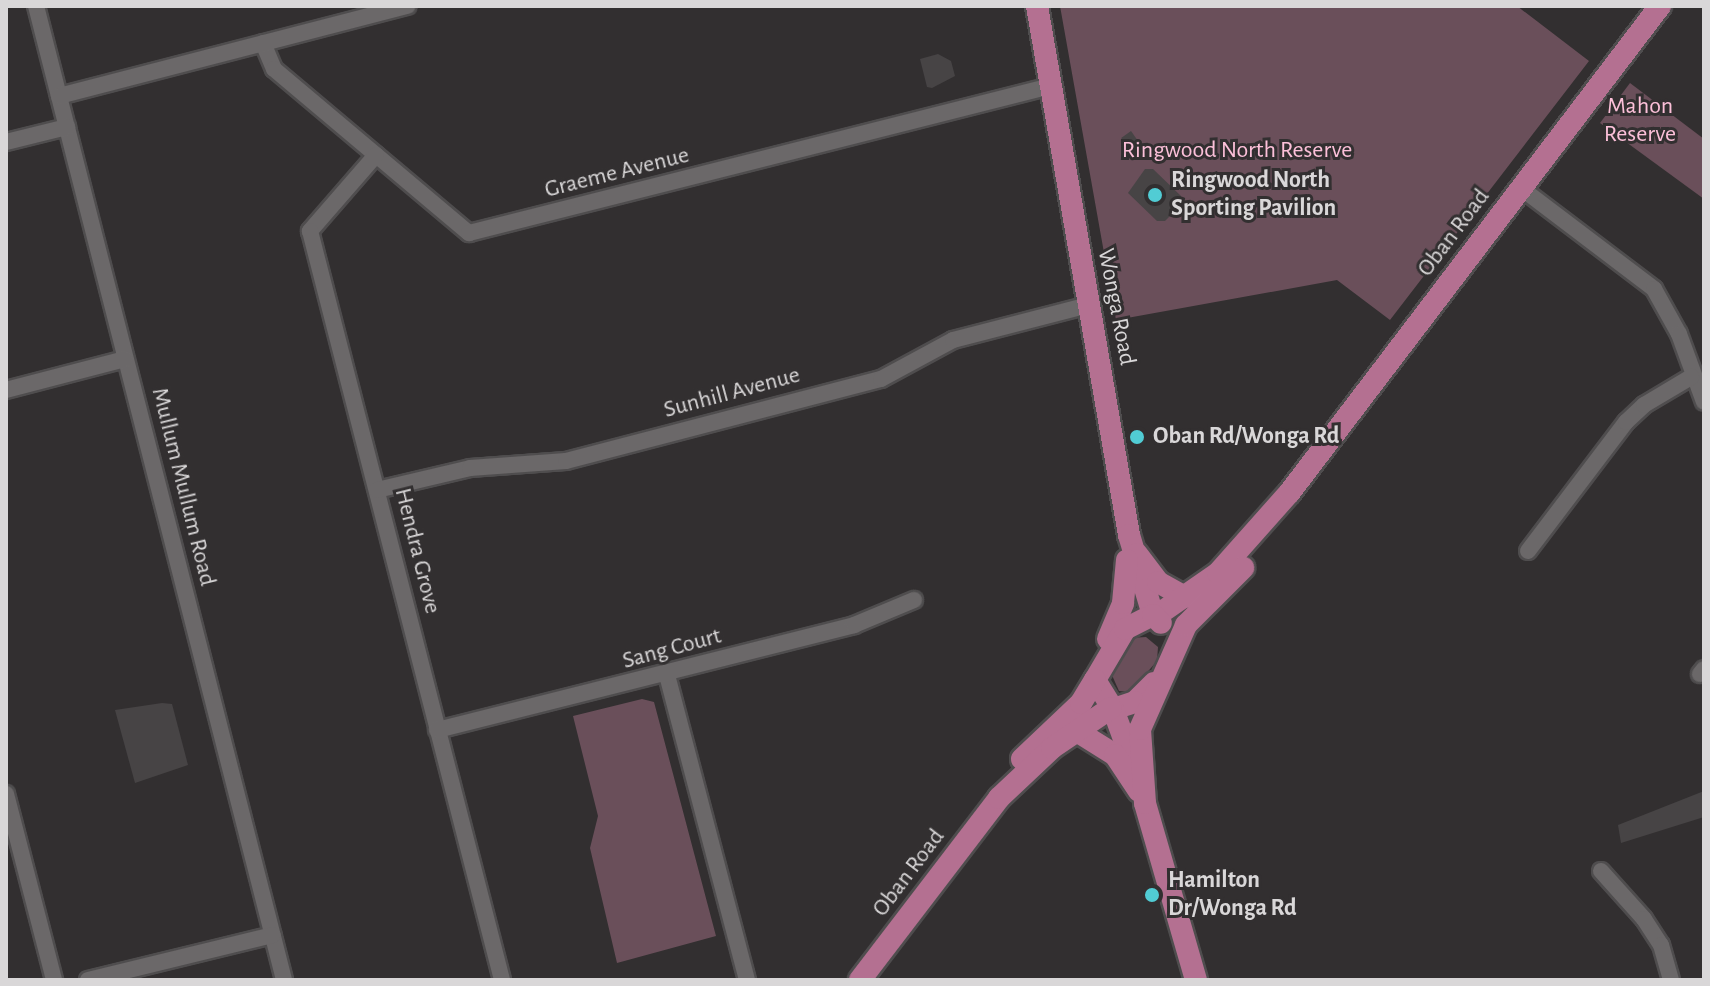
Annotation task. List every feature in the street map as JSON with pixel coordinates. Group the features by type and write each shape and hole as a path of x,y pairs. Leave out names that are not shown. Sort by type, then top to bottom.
{"main road":[{"name":"Wonga Road","path":"1037,6 1088,305 1117,443 1130,539 1172,655"},
{"name":"Oban Road","path":"860,980 999,798 1024,756 1081,703 1122,632 1185,597 1231,560 1290,492 1660,6"},
{"name":"Oban Road","path":"999,798 1075,730 1143,696 1172,655 1189,621 1247,563 1290,492"},
{"path":"1130,539 1158,582 1185,597"},
{"path":"1130,539 1123,603 1096,679 1112,709 1144,796 1196,980"},
{"path":"1144,796 1140,729 1172,655"},
{"path":"1075,730 1118,758 1144,796"}],"street":[{"name":"Mullum Mullum Road","path":"36,6 284,980"},
{"path":"59,96 408,6"},
{"name":"Graeme Avenue","path":"263,43 274,69 469,233 480,233 1051,86"},
{"path":"6,142 67,127"},
{"name":"Hendra Grove","path":"376,155 310,231 502,980"},
{"path":"1521,188 1654,289 1679,334 1691,377 1704,402"},
{"name":"Sunhill Avenue","path":"377,490 470,468 566,461 881,379 953,340 1088,305"},
{"path":"6,390 125,359"},
{"path":"1528,551 1626,422 1644,405 1691,377"},
{"name":"Sang Court","path":"437,730 667,675 854,625 914,600"},
{"path":"667,675 747,980"},
{"path":"6,794 54,980"},
{"path":"1601,871 1644,919 1661,945 1671,980"},
{"path":"88,980 273,935"}],"green space":[{"name":"Ringwood North Reserve","path":"1060,6 1517,6 1589,61 1390,320 1337,280 1116,320"},
{"name":"Mahon Reserve","path":"1630,83 1704,139 1704,199 1600,123"},
{"path":"1146,637 1158,647 1157,661 1130,692 1119,691 1111,673 1131,638"},
{"path":"642,699 654,702 716,936 617,963 590,848 598,816 573,716"}],"building":[{"path":"938,54 951,61 955,76 932,88 927,87 920,59"},
{"path":"1131,131 1140,144 1130,151 1121,138"},
{"name":"Ringwood North Sporting Pavilion","path":"1145,169 1153,169 1181,196 1181,205 1165,221 1157,221 1128,193"},
{"path":"172,704 188,765 135,783 115,710"},
{"path":"1704,791 1704,817 1621,843 1618,825"}],"place":[{"name":"Ringwood North Sporting Pavilion","path":"1155,195"},
{"name":"Oban Rd/Wonga Rd","path":"1137,437"},
{"name":"Hamilton Dr/Wonga Rd","path":"1152,895"}]}
